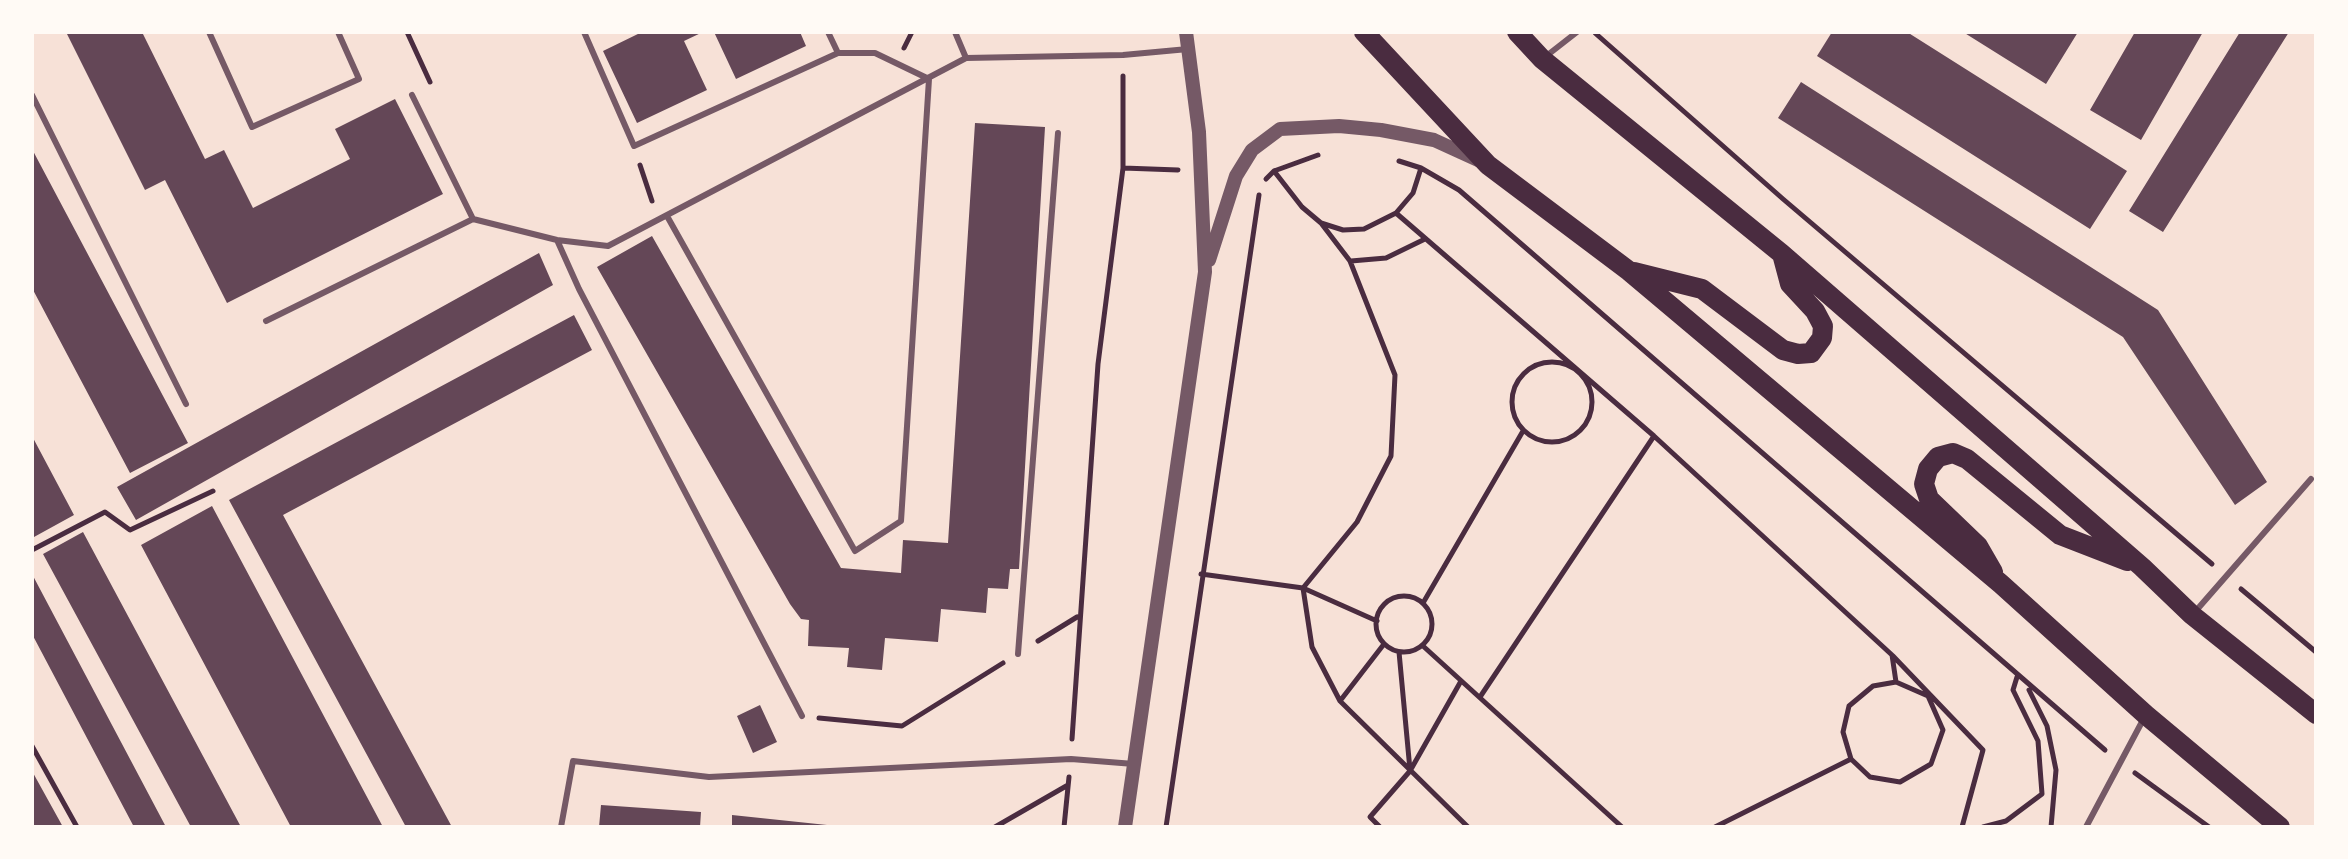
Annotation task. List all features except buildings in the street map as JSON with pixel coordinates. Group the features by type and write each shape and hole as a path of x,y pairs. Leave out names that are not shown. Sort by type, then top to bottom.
{"main road":[{"path":"1364,32 1488,165 1629,271 2001,584 2146,715 2280,827"},
{"path":"1517,32 1542,59 1782,254 2142,567 2192,615 2316,714"},
{"path":"1629,271 1702,289 1783,350 1811,353 1822,338 1823,326 1815,311 1790,284 1782,254"},
{"path":"2001,584 1978,546 1929,499 1924,484 1928,469 1938,457 1953,453 1967,459 2060,535 2142,567"}],"street":[{"path":"1186,32 1201,171 1205,272"},
{"path":"1125,827 1205,272 1236,176 1252,150 1280,129 1339,126 1434,140 1488,165"}],"lane":[{"path":"209,32 252,127 359,79 338,32"},
{"path":"584,32 634,146 838,53 875,53 929,79"},
{"path":"828,32 838,53"},
{"path":"955,32 966,58"},
{"path":"1542,59 1577,32"},
{"path":"266,321 473,219 557,240 608,246 966,58 1123,55 1188,49"},
{"path":"667,216 855,551 901,521 929,79"},
{"path":"32,95 186,404"},
{"path":"412,95 473,219"},
{"path":"1018,654 1058,133"},
{"path":"557,240 579,289 802,716"},
{"path":"2192,615 2311,479"},
{"path":"2086,827 2122,765 2146,715"},
{"path":"561,827 573,761 709,777 1071,759 1134,764"}],"path":[{"path":"407,32 432,86"},
{"path":"1594,32 1771,189 2316,652"},
{"path":"1064,827 1098,364 1123,168 1123,55"},
{"path":"634,146 654,206"},
{"path":"1166,827 1260,186 1274,171 1327,154"},
{"path":"1395,160 1421,168 1459,190 2017,677 2122,765 2209,827"},
{"path":"1123,168 1201,171"},
{"path":"1321,223 1343,230 1364,229 1396,213 1413,193 1421,168"},
{"path":"1274,171 1350,261 1395,375 1391,456 1357,522 1303,588 1312,647 1340,701 1468,827"},
{"path":"1396,213 1654,436 1892,655 1983,750 1962,827"},
{"path":"1350,261 1386,258 1425,239"},
{"path":"1546,362 1577,368 1589,387 1592,400 1584,426 1562,441 1548,442 1524,431 1516,420 1512,395 1524,373 1546,362"},
{"path":"1423,603 1524,431"},
{"path":"1480,697 1654,436"},
{"path":"32,550 105,512 130,530 213,491"},
{"path":"1201,574 1303,588 1377,621"},
{"path":"1398,597 1423,603 1432,619 1429,638 1423,646 1399,652 1384,644 1377,621 1384,605 1398,597"},
{"path":"802,716 902,726 1078,616"},
{"path":"1340,701 1384,644"},
{"path":"1423,646 1622,827"},
{"path":"1399,652 1410,771"},
{"path":"1892,655 1896,682"},
{"path":"1983,827 2006,821 2042,794 2038,741 2013,690 2017,677"},
{"path":"1380,827 1370,817 1410,771 1461,681"},
{"path":"1896,682 1928,696 1943,730 1931,764 1900,782 1870,777 1851,759 1843,732 1849,706 1873,686 1896,682"},
{"path":"2024,682 2047,726 2056,770 2051,827"},
{"path":"32,746 77,827"},
{"path":"1715,827 1851,759"},
{"path":"995,827 1068,785"}]}
